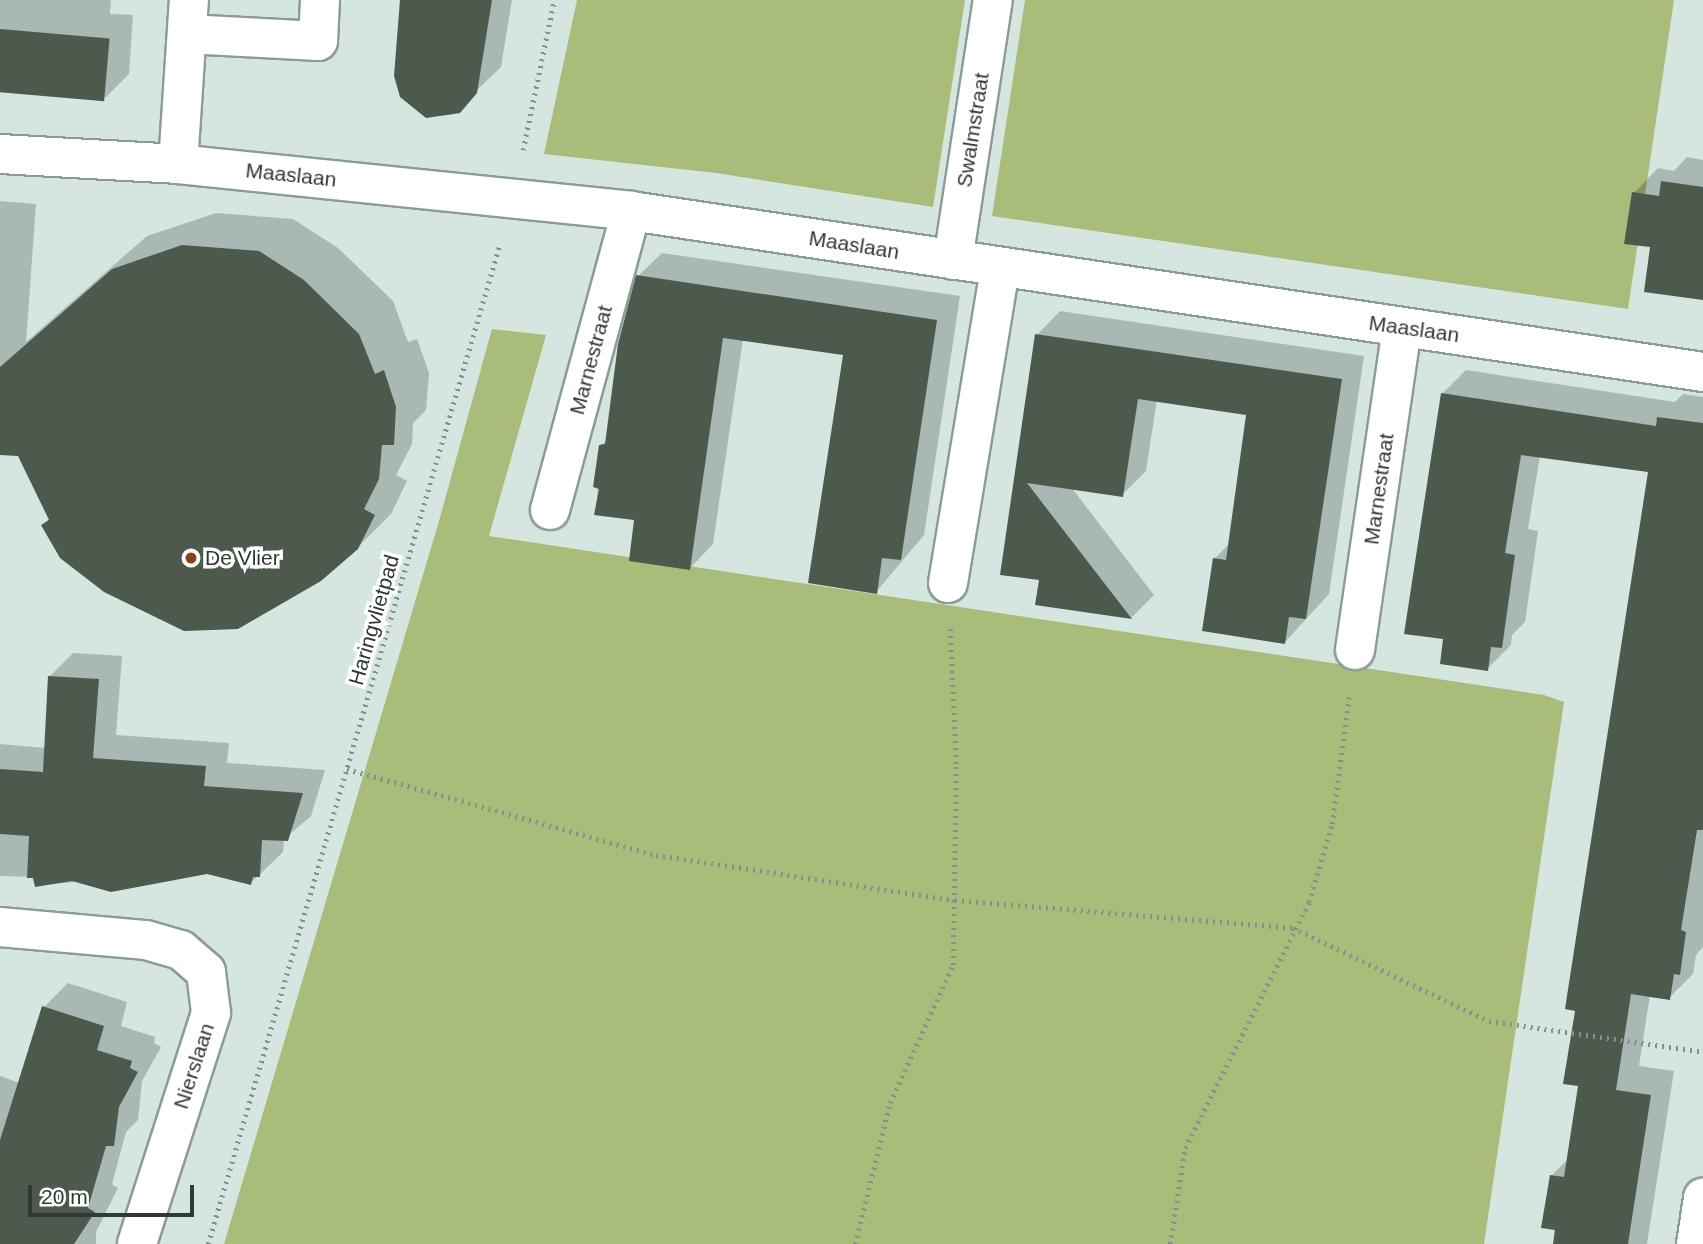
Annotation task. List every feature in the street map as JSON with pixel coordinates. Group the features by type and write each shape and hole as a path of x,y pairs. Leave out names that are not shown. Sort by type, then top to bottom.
{"street":[{"path":"178,164 188,17 318,41 320,0"},
{"name":"Swalmstraat","path":"953,260 993,0"},
{"name":"Maaslaan","path":"0,154 178,164 631,211 1703,372"},
{"name":"Marnestraat","path":"550,510 631,211"},
{"path":"948,583 1000,268"},
{"name":"Marnestraat","path":"1355,650 1402,328"},
{"name":"Nierslaan","path":"0,927 146,940 181,950 206,972 211,1013 137,1244"},
{"path":"1696,1244 1703,1198"}],"path":[{"name":"Haringvlietpad","path":"208,1244 513,198 554,0"},
{"path":"855,1244 890,1103 953,965 956,764 948,583"},
{"path":"1170,1244 1185,1148 1293,928 1309,902 1332,824 1355,650"},
{"path":"347,769 656,855 954,900 1293,928 1489,1021 1703,1052"}],"green space":[{"path":"577,0 965,0 933,207 716,173 544,154"},
{"path":"1025,0 1674,0 1628,309 992,216"},
{"path":"492,329 546,335 489,536 1544,695 1564,702 1484,1244 224,1244 439,521"}],"building":[{"path":"400,0 492,0 477,93 460,113 426,118 400,97 394,76"},
{"path":"0,29 110,39 104,101 0,92"},
{"path":"1661,181 1703,187 1703,300 1644,292 1650,247 1624,244 1632,192 1659,196"},
{"path":"182,245 259,251 304,280 359,334 375,374 384,370 396,407 394,445 382,445 379,479 364,509 375,515 358,549 321,581 238,629 184,631 104,592 60,558 41,525 49,520 18,456 0,455 0,367 112,269"},
{"path":"636,275 937,320 901,560 882,558 877,594 808,583 843,355 723,338 690,570 629,561 634,520 594,515 599,489 593,487 599,445 605,444 618,344"},
{"path":"1035,334 1342,379 1306,619 1289,617 1285,644 1202,631 1213,558 1226,560 1246,415 1138,399 1123,497 1027,483 1132,619 1035,605 1039,580 1000,575"},
{"path":"1441,393 1656,426 1657,417 1703,423 1703,830 1697,830 1681,930 1686,932 1680,975 1674,974 1670,1000 1631,994 1616,1090 1651,1095 1628,1244 1553,1244 1555,1230 1541,1228 1550,1175 1564,1177 1578,1086 1563,1084 1575,1011 1565,1009 1648,472 1521,455 1505,553 1515,555 1502,648 1491,647 1488,671 1440,664 1443,639 1404,634"},
{"path":"48,676 99,679 93,758 206,766 204,786 303,793 288,841 262,840 260,877 253,877 251,885 207,874 111,892 72,881 35,887 33,878 27,878 29,836 0,834 0,769 43,772"},
{"path":"42,1006 104,1026 97,1050 132,1061 130,1068 138,1072 119,1107 114,1146 106,1146 88,1208 95,1212 74,1244 0,1244 0,1140"}],"place":[{"name":"De Vlier","path":"191,558"}]}
